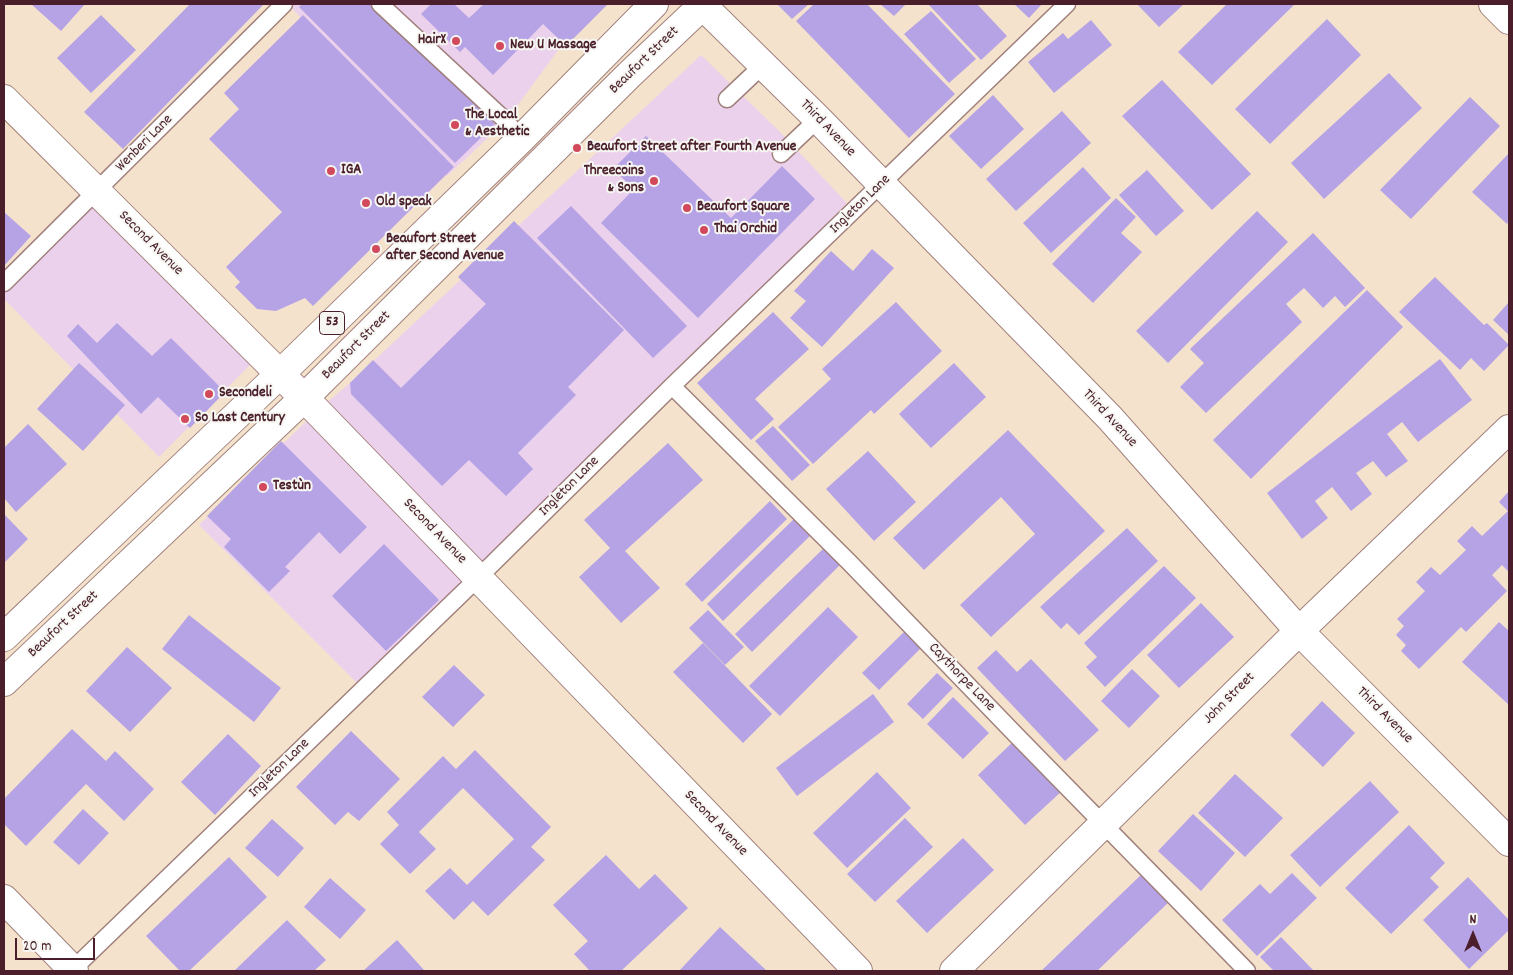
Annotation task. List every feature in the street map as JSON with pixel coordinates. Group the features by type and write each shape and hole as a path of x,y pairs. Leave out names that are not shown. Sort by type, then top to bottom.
{"street":[{"name":"53","path":"4,637 280,374 521,139 654,4"},
{"name":"Third Avenue","path":"703,4 1110,418 1299,631 1509,842"},
{"name":"Beaufort Street","path":"4,682 304,398 703,4"},
{"path":"1494,4 1509,20"},
{"name":"Second Avenue","path":"4,99 304,398 858,971"},
{"name":"John Street","path":"954,971 1299,631 1509,429"},
{"path":"4,899 72,971"}],"lane":[{"name":"Wenberi Lane","path":"4,283 284,4"},
{"path":"380,4 506,121 521,139"},
{"name":"Ingleton Lane","path":"72,971 1067,4"},
{"path":"727,99 763,66"},
{"path":"781,154 818,119"},
{"name":"Caythorpe Lane","path":"672,386 850,563 1248,971"}],"shaded area":[{"path":"288,4 592,4 506,121 447,176"},
{"path":"701,55 780,132 847,203 672,386 363,689 199,525 317,411 350,383"},
{"path":"97,191 261,354 159,457 4,299 4,283"}],"building":[{"path":"31,4 85,4 61,31"},
{"path":"190,4 264,4 123,149 84,112"},
{"path":"302,4 374,4 495,124 455,163 299,7"},
{"path":"431,4 454,4 469,18 484,4 608,4 566,46 543,24 493,75 465,47 460,52 421,14"},
{"path":"777,4 809,4 792,19"},
{"path":"814,4 867,4 955,94 909,138 796,21"},
{"path":"880,4 906,4 894,16"},
{"path":"928,4 977,4 1007,36 981,60"},
{"path":"1014,4 1042,4 1029,18"},
{"path":"1137,4 1184,4 1159,27"},
{"path":"1227,4 1295,4 1212,85 1178,52"},
{"path":"931,11 976,59 949,83 904,34"},
{"path":"101,15 136,50 91,93 57,58"},
{"path":"303,15 454,167 313,306 305,298 276,311 257,309 235,287 240,282 226,267 282,212 209,139 239,109 224,93"},
{"path":"1327,19 1361,55 1270,144 1235,109"},
{"path":"1091,20 1112,45 1054,93 1028,62 1063,33 1068,39"},
{"path":"1389,73 1422,108 1324,199 1291,163"},
{"path":"1162,80 1251,174 1212,210 1122,116"},
{"path":"993,95 1024,129 981,169 949,136"},
{"path":"1470,97 1500,126 1411,219 1380,190"},
{"path":"1062,111 1091,143 1016,211 986,179"},
{"name":"Beaufort Square","path":"646,136 731,218 782,166 815,199 698,318 601,223 634,189 613,169"},
{"path":"1509,153 1509,221 1507,224 1472,192"},
{"path":"1083,167 1111,198 1051,253 1023,223"},
{"path":"1147,170 1184,211 1156,236 1119,195"},
{"path":"1116,198 1136,217 1121,233 1142,252 1093,303 1052,264"},
{"path":"571,206 687,326 653,358 537,238"},
{"path":"1257,211 1288,242 1168,363 1136,331"},
{"path":"4,212 31,236 4,266"},
{"path":"514,221 624,330 568,387 576,395 518,453 533,469 506,496 469,460 442,486 351,394 350,383 373,360 401,388 486,304 458,277"},
{"path":"1313,233 1365,288 1345,307 1335,296 1323,308 1304,288 1286,304 1302,322 1206,413 1180,387 1204,363 1190,349"},
{"path":"872,249 894,268 822,347 790,318 806,301 794,291 831,251 853,271"},
{"path":"1435,277 1484,325 1487,323 1509,345 1484,371 1471,358 1460,370 1399,312"},
{"path":"1367,290 1403,327 1251,479 1213,440"},
{"path":"896,302 942,351 874,414 871,410 813,464 778,427 831,379 822,369"},
{"path":"1509,302 1509,335 1493,320"},
{"path":"773,312 809,349 755,399 774,419 751,440 697,383"},
{"path":"117,323 152,356 171,338 225,392 190,428 158,397 141,414 67,336 78,324 97,343"},
{"path":"1440,359 1472,400 1418,442 1402,422 1387,434 1408,461 1386,477 1373,461 1356,473 1372,494 1351,511 1332,487 1315,501 1328,518 1302,539 1267,493"},
{"path":"79,363 125,405 83,451 37,409"},
{"path":"954,363 986,397 931,448 899,414"},
{"path":"28,424 67,464 16,512 4,498 4,448"},
{"path":"773,426 810,465 792,481 755,441"},
{"path":"1008,430 1105,531 991,637 960,605 1035,534 1001,497 924,570 893,538"},
{"path":"281,441 367,527 340,554 319,532 285,567 290,571 269,592 224,547 231,539 207,516"},
{"path":"668,443 703,480 625,551 660,588 621,623 579,577 610,548 584,520"},
{"path":"868,451 916,502 874,541 826,489"},
{"path":"1509,491 1509,572 1502,565 1492,575 1507,591 1466,632 1461,627 1419,669 1401,651 1406,645 1396,635 1404,626 1397,619 1425,591 1416,582 1431,567 1440,575 1466,550 1457,541 1472,526 1482,536 1508,511 1499,502"},
{"path":"770,501 787,519 702,602 685,584"},
{"path":"4,514 28,539 4,563"},
{"path":"796,517 812,534 723,621 707,604"},
{"path":"1127,528 1158,561 1079,635 1067,623 1061,629 1040,607"},
{"path":"384,544 439,600 386,651 332,596"},
{"path":"825,547 841,564 752,652 735,634"},
{"path":"1164,566 1196,598 1105,687 1086,667 1097,657 1084,643"},
{"path":"1201,603 1234,637 1179,688 1147,655"},
{"path":"828,607 858,637 780,716 749,686"},
{"path":"708,610 744,647 725,665 689,628"},
{"path":"189,615 281,688 254,722 162,649"},
{"path":"1499,622 1509,631 1509,705 1462,662"},
{"path":"905,631 921,648 879,690 862,673"},
{"path":"703,643 772,714 743,743 673,672"},
{"path":"127,647 172,688 130,732 86,691"},
{"path":"996,650 1017,672 1031,659 1099,730 1065,761 977,668"},
{"path":"454,665 485,695 453,727 422,697"},
{"path":"1132,669 1160,696 1129,728 1101,701"},
{"path":"937,673 953,688 923,719 907,704"},
{"path":"873,694 894,722 797,796 776,768"},
{"path":"953,697 989,733 963,759 927,724"},
{"path":"1322,701 1355,733 1323,767 1290,735"},
{"path":"72,729 106,761 115,751 154,789 124,821 86,784 26,846 4,824 4,799"},
{"path":"351,731 400,779 359,821 348,812 335,825 296,787"},
{"path":"228,734 261,766 215,815 181,782"},
{"path":"1014,741 1062,791 1025,825 978,775"},
{"path":"475,750 551,827 531,847 545,860 488,916 473,901 454,920 425,891 450,868 467,885 514,839 463,788 419,832 436,849 410,874 380,844 399,825 387,812 443,756 456,769"},
{"path":"877,772 911,808 847,868 813,833"},
{"path":"1235,774 1283,818 1245,857 1198,813"},
{"path":"1370,781 1399,812 1320,887 1290,855"},
{"path":"83,809 109,833 79,865 53,842"},
{"path":"1193,814 1235,853 1201,891 1158,851"},
{"path":"905,818 933,847 875,902 847,874"},
{"path":"272,819 304,848 278,877 245,848"},
{"path":"1409,825 1445,863 1430,878 1439,887 1391,934 1345,888"},
{"path":"963,838 994,870 927,933 896,901"},
{"path":"606,855 639,889 655,874 688,908 621,971 590,971 574,954 588,941 553,905"},
{"path":"229,857 267,897 189,971 180,971 146,936"},
{"path":"1143,873 1170,901 1097,971 1041,971"},
{"path":"1292,873 1317,898 1257,956 1222,920 1260,884 1270,894"},
{"path":"1468,877 1509,920 1509,930 1469,969 1423,920"},
{"path":"330,878 366,910 340,939 304,907"},
{"path":"287,920 326,960 314,971 234,971"},
{"path":"720,927 767,971 679,971"},
{"path":"1281,937 1314,971 1274,971 1260,957"},
{"path":"397,940 424,970 363,971"}],"place":[{"name":"HairX","path":"456,41"},
{"name":"New U Massage","path":"500,46"},
{"name":"The Local & Aesthetic","path":"455,125"},
{"name":"Beaufort Street after Fourth Avenue","path":"577,148"},
{"name":"IGA","path":"331,171"},
{"name":"Threecoins & Sons","path":"654,181"},
{"name":"Old speak","path":"366,203"},
{"name":"Beaufort Square","path":"687,208"},
{"name":"Thai Orchid","path":"704,230"},
{"name":"Beaufort Street after Second Avenue","path":"376,249"},
{"name":"Secondeli","path":"209,394"},
{"name":"So Last Century","path":"185,419"},
{"name":"Testùn","path":"263,487"}]}
